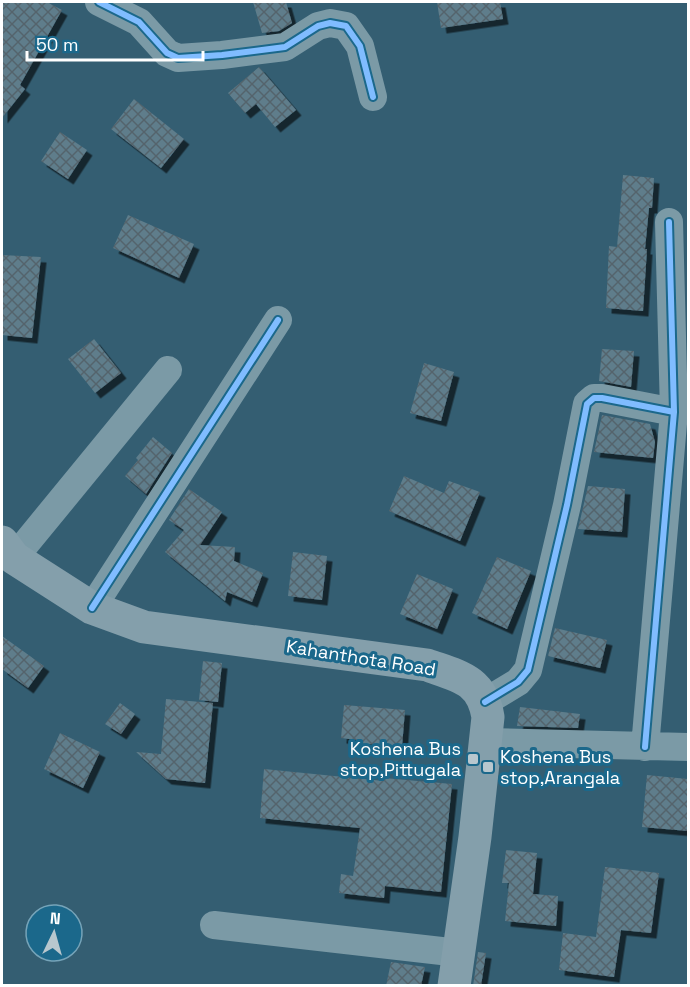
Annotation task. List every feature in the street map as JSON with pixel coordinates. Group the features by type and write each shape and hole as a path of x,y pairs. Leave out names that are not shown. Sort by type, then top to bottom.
{"main road":[{"name":"Kahanthota Road","path":"8,550 93,608 144,627 427,665 465,678 477,689 485,702"},
{"path":"454,986 488,717 485,702"}],"street":[{"path":"99,2 139,22 167,53 178,58 222,56 285,47 318,26 330,23 346,26 360,46 373,97"},
{"path":"645,747 674,412 669,222"},
{"path":"93,608 278,320"},
{"path":"8,550 168,370"},
{"path":"485,702 518,682 528,670 567,505 587,404 594,398 602,398 674,412"},
{"path":"485,742 688,747"},
{"path":"214,925 459,953"}],"building":[{"path":"2,2 47,2 62,10 20,85 25,89 2,118"},
{"path":"253,2 286,2 292,23 279,31 262,33"},
{"path":"437,2 500,2 503,19 441,28"},
{"path":"259,67 296,110 275,127 256,104 245,113 228,93"},
{"path":"134,99 184,139 161,168 111,129"},
{"path":"60,132 87,150 68,179 41,161"},
{"path":"623,175 654,178 645,249 647,249 643,311 606,308 609,246 617,247"},
{"path":"128,215 194,244 179,278 113,248"},
{"path":"2,255 41,257 32,338 2,335"},
{"path":"94,339 121,373 95,393 68,359"},
{"path":"602,349 634,351 631,387 599,381"},
{"path":"424,363 454,372 441,421 410,413"},
{"path":"602,415 650,424 655,442 653,458 594,452"},
{"path":"153,437 172,453 146,494 125,476"},
{"path":"404,476 444,493 449,481 480,492 460,541 389,511"},
{"path":"588,486 625,489 622,532 578,529"},
{"path":"189,489 222,512 200,545 235,547 234,561 263,573 252,602 227,592 225,601 165,552 184,530 169,520"},
{"path":"293,552 327,556 322,600 288,596"},
{"path":"497,557 531,571 507,629 472,613"},
{"path":"417,574 453,589 437,629 400,614"},
{"path":"555,628 607,640 600,668 548,656"},
{"path":"2,636 44,666 28,688 2,669"},
{"path":"203,661 222,663 218,702 199,700"},
{"path":"166,699 213,703 205,783 166,779 136,752 161,754"},
{"path":"120,703 135,714 121,734 105,724"},
{"path":"344,705 405,710 402,747 357,743 357,740 341,738"},
{"path":"520,707 580,714 578,728 517,726"},
{"path":"60,733 100,752 83,788 44,769"},
{"path":"264,769 384,781 384,778 452,784 441,892 385,886 384,898 339,893 341,874 353,876 360,828 260,818"},
{"path":"647,775 688,779 688,831 642,827"},
{"path":"506,850 537,853 533,894 558,896 556,926 505,921 509,883 502,883"},
{"path":"605,867 659,873 651,933 621,930 614,977 559,970 563,933 596,937"},
{"path":"478,952 486,953 481,986 473,986"},
{"path":"391,962 425,967 421,986 386,986"}],"cycle path":[{"path":"99,2 139,22 167,53 178,58 285,47 318,26 330,23 346,26 360,46 373,97"},
{"path":"645,747 674,412 669,222"},
{"path":"92,608 278,320"},
{"path":"485,702 518,682 528,670 567,505 587,404 594,398 602,398 674,412"}],"place":[{"name":"Koshena Bus stop,Pittugala","path":"473,759"},
{"name":"Koshena Bus stop,Arangala","path":"488,767"}]}
